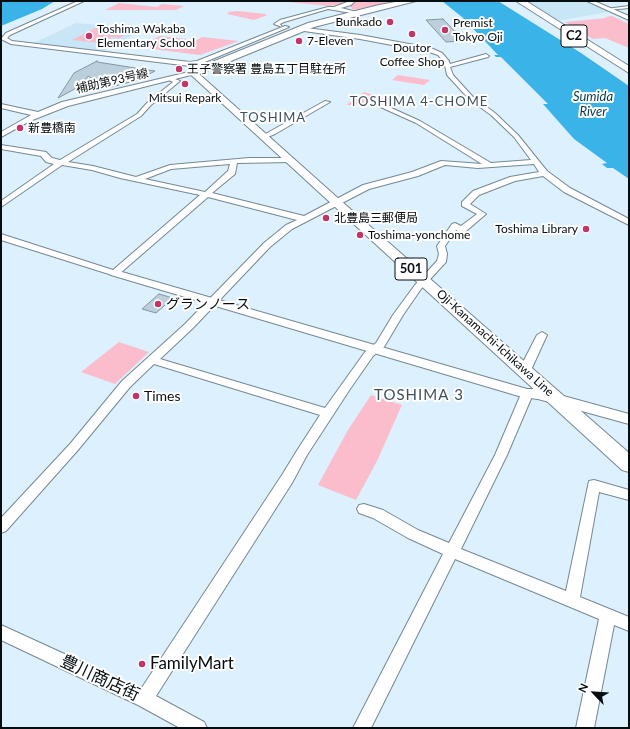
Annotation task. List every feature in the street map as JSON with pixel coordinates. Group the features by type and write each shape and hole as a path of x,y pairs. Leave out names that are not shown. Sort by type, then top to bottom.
{"highway":[{"name":"C2","path":"521,1 629,69"}],"main road":[{"path":"193,73 299,29 355,13 413,1"},
{"name":"Oji-Kanamachi-Ichikawa Line","path":"193,73 629,465"}],"street":[{"path":"82,1 4,37 8,41 28,44 190,64 198,63 287,27"},
{"path":"335,8 349,4 353,1"},
{"path":"590,1 629,18"},
{"path":"608,9 629,7"},
{"path":"355,13 335,8 326,8 276,24 299,29 360,37 431,50 440,54 454,80 470,98 493,114 501,124 516,136 544,173 567,190 629,222"},
{"path":"446,64 486,56"},
{"name":"補助第93号線","path":"1,136 15,126 38,114 86,98 193,73"},
{"path":"1,205 62,162 139,115 149,104 177,82 170,79"},
{"path":"263,137 273,133 327,102"},
{"path":"378,104 418,122 489,165"},
{"path":"1,106 38,114"},
{"path":"1,146 43,154 49,160 93,168 120,176 206,194 305,219"},
{"path":"136,179 170,167 234,161 288,160"},
{"path":"115,273 232,172 234,161"},
{"path":"1,527 74,447 126,384 212,302 267,245 289,227 366,187 415,174 444,163 489,165 536,162"},
{"path":"144,699 287,479 327,413 369,354 380,345 398,315 418,287 425,282 441,262 443,254 441,246 454,226 462,230 482,214 465,204 476,193 513,179 544,173"},
{"path":"1,237 212,302 527,394 538,394 629,419"},
{"path":"525,370 542,334"},
{"path":"151,360 327,413"},
{"path":"362,728 501,455 527,394"},
{"path":"572,601 594,485 629,495"},
{"path":"364,509 378,514 413,534 451,551 629,624"},
{"path":"585,728 608,615"},
{"name":"豊川商店街","path":"1,632 144,699 198,728"}],"shaded area":[{"path":"278,1 349,1 343,4 329,6"},
{"path":"357,1 394,1 357,10 352,9 350,6"},
{"path":"525,1 585,1 609,12 556,21"},
{"path":"119,3 157,7 162,4 184,6 176,10 105,10"},
{"path":"237,11 268,15 254,20 227,14 229,12"},
{"path":"612,16 629,24 629,48 605,38 593,39 565,22 607,18 605,17"},
{"name":"Toshima Wakaba Elementary School","path":"76,23 143,29 103,52 34,43"},
{"path":"97,27 133,31 119,38 112,37 100,43 72,40"},
{"path":"160,36 197,40 202,37 239,41 200,55 137,47"},
{"path":"398,75 430,80 424,85 392,80"},
{"path":"364,92 386,99 360,105 346,105"},
{"path":"119,342 149,352 115,384 81,372"},
{"path":"371,395 402,405 377,461 356,500 318,485 348,430"}],"water":[{"path":"1,1 55,1 42,9 1,26"},
{"name":"Sumida River","path":"442,1 498,1 581,53 629,86 629,179 613,168 607,168 602,164 607,163 574,139 543,104 548,104 501,57 496,57 494,55 498,55 462,17"}],"building":[{"name":"Premist Tokyo Oji","path":"443,19 464,41 446,42 426,20"},
{"path":"97,61 155,71 138,80 107,88 88,76 82,85 58,98 74,73"},
{"name":"グランノース","path":"159,294 173,298 156,313 142,309"}],"place":[{"name":"Bunkado","path":"390,22"},
{"name":"Premist Tokyo Oji","path":"445,30"},
{"name":"Doutor Coffee Shop","path":"412,34"},
{"name":"Toshima Wakaba Elementary School","path":"89,36"},
{"name":"7-Eleven","path":"299,41"},
{"name":"王子警察署 豊島五丁目駐在所","path":"179,69"},
{"name":"Mitsui Repark","path":"185,84"},
{"name":"新豊橋南","path":"20,128"},
{"name":"北豊島三郵便局","path":"326,218"},
{"name":"Toshima Library","path":"586,229"},
{"name":"Toshima-yonchome","path":"360,235"},
{"name":"グランノース","path":"158,304"},
{"name":"Times","path":"136,396"},
{"name":"FamilyMart","path":"142,664"}],"district":[{"name":"TOSHIMA 4-CHOME","path":"419,102"},
{"name":"TOSHIMA","path":"273,118"},
{"name":"TOSHIMA 3","path":"419,395"}]}
